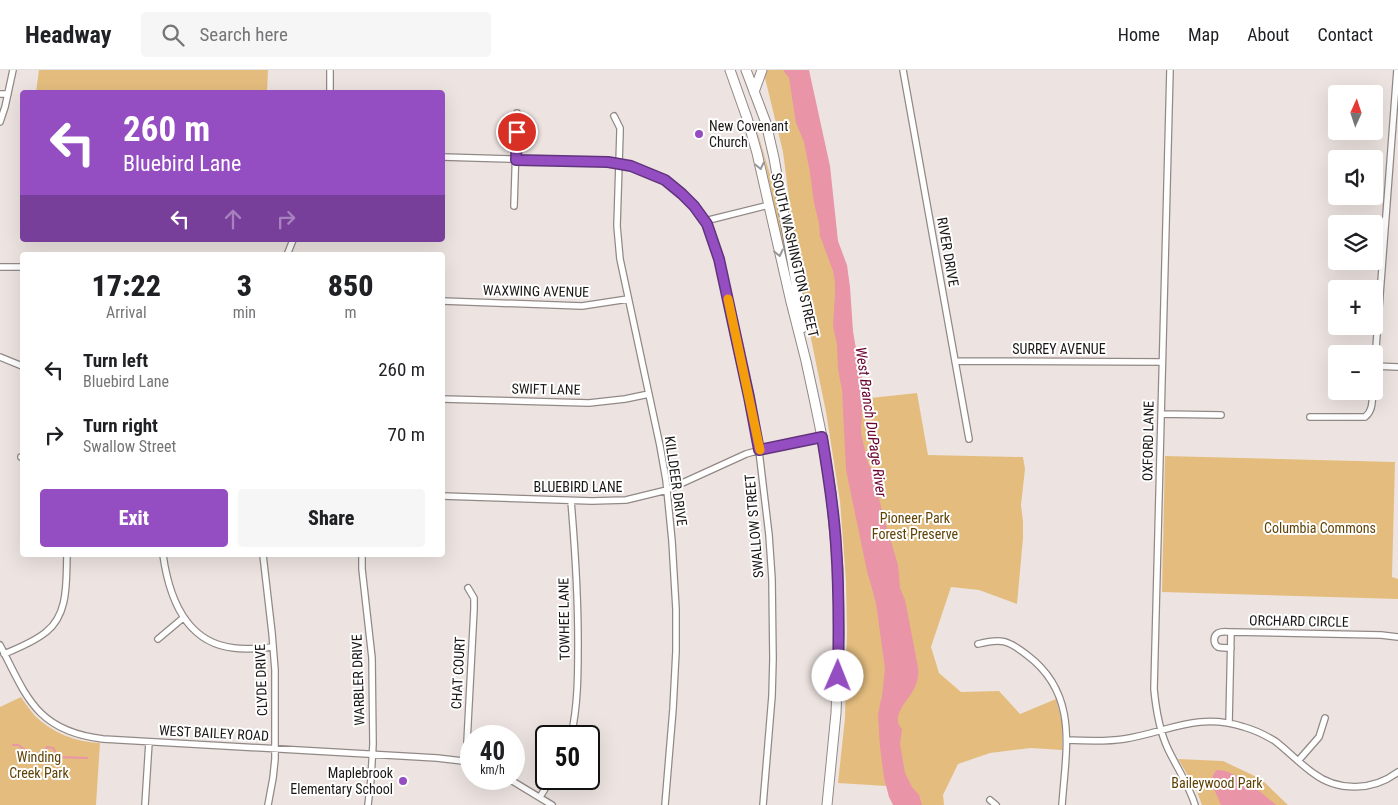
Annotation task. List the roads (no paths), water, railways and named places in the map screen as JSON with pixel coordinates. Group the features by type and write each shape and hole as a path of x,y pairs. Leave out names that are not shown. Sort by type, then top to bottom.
{"main road":[{"name":"SOUTH WASHINGTON STREET","path":"730,70 749,126 769,205 790,302 806,360 822,437 831,493 836,542 839,635 836,713 827,805"},
{"name":"SOUTH WASHINGTON STREET","path":"746,70 766,122 774,158 799,300 806,360"},
{"path":"754,92 762,70"}],"street":[{"path":"0,122 13,70"},
{"path":"330,70 330,90"},
{"name":"RIVER DRIVE","path":"903,70 969,439"},
{"name":"OXFORD LANE","path":"1170,70 1154,690 1156,710 1167,747 1188,786 1195,805"},
{"path":"1376,345 1397,70"},
{"path":"0,94 8,94"},
{"path":"514,206 517,113"},
{"name":"KILLDEER DRIVE","path":"614,116 620,128 617,233 620,259 649,394 667,490 675,580 675,683 665,805"},
{"name":"SWALLOW STREET","path":"445,157 619,164 644,171 665,180 682,194 705,221 709,229 719,259 749,397 759,450 769,535 773,627 772,696 763,805"},
{"path":"705,221 769,205"},
{"path":"0,267 20,267"},
{"name":"WAXWING AVENUE","path":"445,301 582,306 628,299"},
{"path":"0,357 20,365"},
{"name":"SURREY AVENUE","path":"955,361 1162,362"},
{"path":"1383,366 1398,367"},
{"name":"SWIFT LANE","path":"445,399 565,403 625,399 649,394"},
{"path":"1310,416 1365,417 1372,406 1372,400"},
{"path":"1161,414 1221,415"},
{"name":"BLUEBIRD LANE","path":"445,496 571,501 626,500 667,490 759,450 822,437"},
{"name":"TOWHEE LANE","path":"571,501 577,580 578,661 576,706 572,725"},
{"path":"4,654 36,638 48,630 54,623 64,604 67,557"},
{"path":"163,557 170,590 177,607 189,626 200,635 218,644 233,648 273,647"},
{"name":"CLYDE DRIVE","path":"263,557 275,670 275,749 273,778 268,805"},
{"name":"WARBLER DRIVE","path":"362,557 371,650 372,754 368,805"},
{"name":"CHAT COURT","path":"468,588 474,598 470,725"},
{"path":"158,639 183,618"},
{"path":"1231,632 1219,632 1214,638 1215,644 1218,646 1231,648"},
{"name":"ORCHARD CIRCLE","path":"1230,723 1231,632 1398,637"},
{"path":"978,644 992,640 1002,640 1020,650 1037,663 1053,684 1061,700 1065,716 1067,740 1062,805"},
{"name":"WEST BAILEY ROAD","path":"0,645 29,701 52,722 71,732 92,737 149,742 372,754 460,761"},
{"path":"1298,761 1319,737 1325,718"},
{"path":"1067,740 1109,741 1146,735 1177,725 1212,721 1230,723 1263,734 1278,743 1318,777 1333,784 1348,787 1364,786 1380,782 1398,772"},
{"path":"145,805 149,742"},
{"path":"525,789 552,805"},
{"path":"540,798 545,790"},
{"path":"990,800 996,805"}],"waterway":[{"path":"13,745 18,745 34,756 44,753 47,747 53,748 59,757 87,758"}],"place":[{"name":"New Covenant Church","path":"699,134"},
{"name":"Maplebrook Elementary School","path":"403,781"}],"water label":[{"name":"West Branch DuPage River","path":"871,422"}],"park label":[{"name":"Pioneer Park Forest Preserve","path":"915,526"},
{"name":"Columbia Commons","path":"1320,528"},
{"name":"Winding Creek Park","path":"39,766"},
{"name":"Baileywood Park","path":"1217,783"}]}
